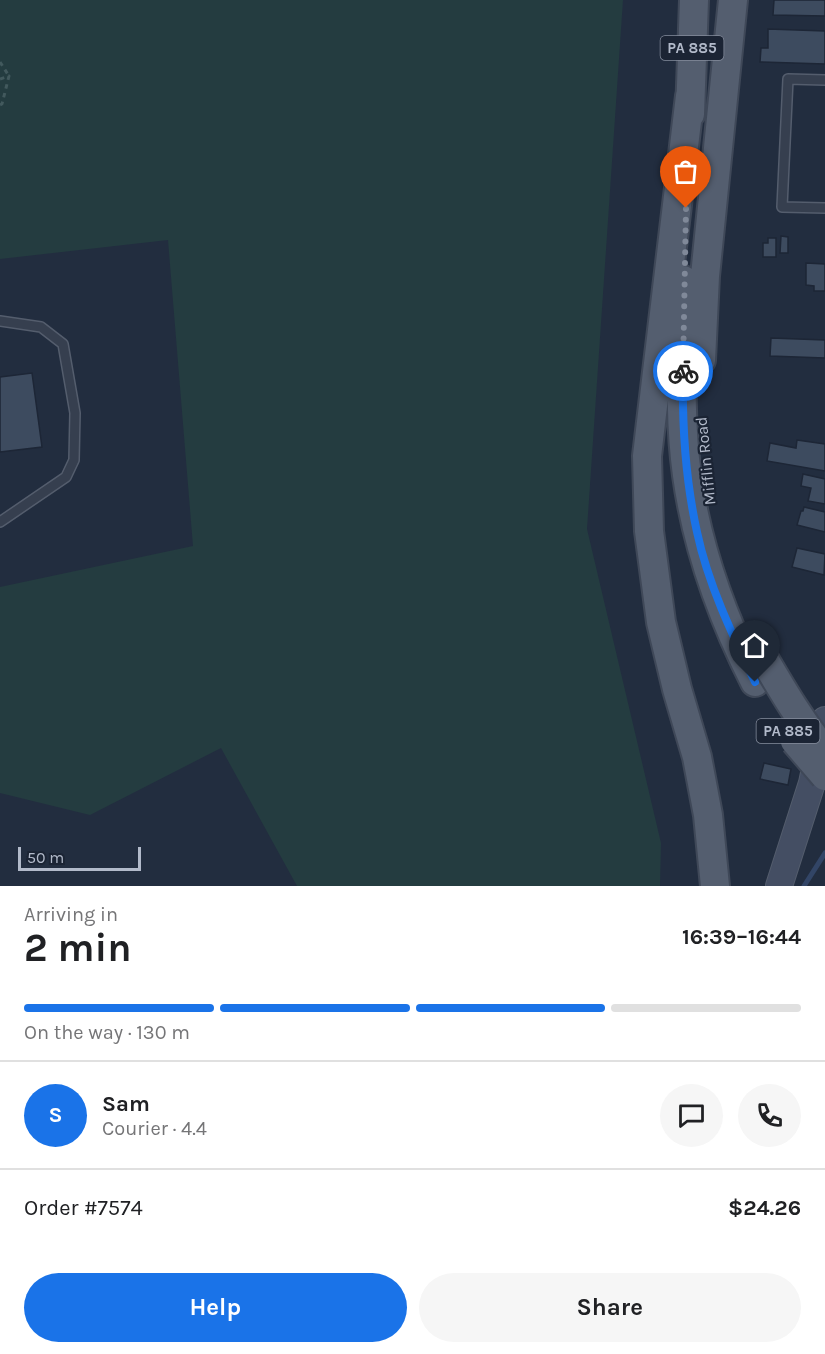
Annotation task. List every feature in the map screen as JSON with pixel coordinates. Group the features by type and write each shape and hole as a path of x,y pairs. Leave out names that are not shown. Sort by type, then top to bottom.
{"main road":[{"name":"Mifflin Road","path":"694,0 683,286 682,421 687,475 697,533 711,580 733,637 755,682 791,735 825,776"},
{"name":"Mifflin Road","path":"733,0 705,276 700,382 700,437 704,481 714,533 741,612 760,652 794,709 825,751"},
{"path":"690,96 682,181 647,456 650,531 661,622 676,689 697,757 708,815 715,886"},
{"path":"779,886 812,783 825,720"}],"lane":[{"path":"825,80 788,79 782,207 825,208"},
{"path":"0,321 41,327 63,344 75,413 74,460 66,477 0,522"}],"path":[{"path":"0,62 9,76 0,105"},
{"path":"0,80 9,76"}],"green space":[{"path":"0,0 623,0 587,529 661,843 660,886 297,886 221,748 90,815 0,793 0,587 193,546 168,240 0,259"}],"building":[{"path":"774,0 825,0 825,16 773,15"},
{"path":"768,29 825,31 825,64 760,62 761,48 768,48"},
{"path":"781,236 788,237 788,253 780,253"},
{"path":"768,238 776,238 776,257 763,257 763,243 768,243"},
{"path":"806,263 825,264 825,291 814,291 814,286 806,285"},
{"path":"771,338 825,340 825,358 770,356"},
{"path":"32,373 42,447 0,452 0,377"},
{"path":"797,440 825,444 825,471 767,461 770,443 796,448"},
{"path":"803,474 825,479 825,504 808,501 811,488 801,486"},
{"path":"804,507 825,512 825,532 797,525"},
{"path":"797,548 825,554 824,575 792,567"},
{"path":"764,763 791,769 788,785 760,779"}],"waterway":[{"path":"804,886 825,853"}],"way so far":[{"path":"683,371 686,208"}],"route":[{"path":"683,371 682,421 687,475 697,533 711,580 733,637 755,682"}]}
